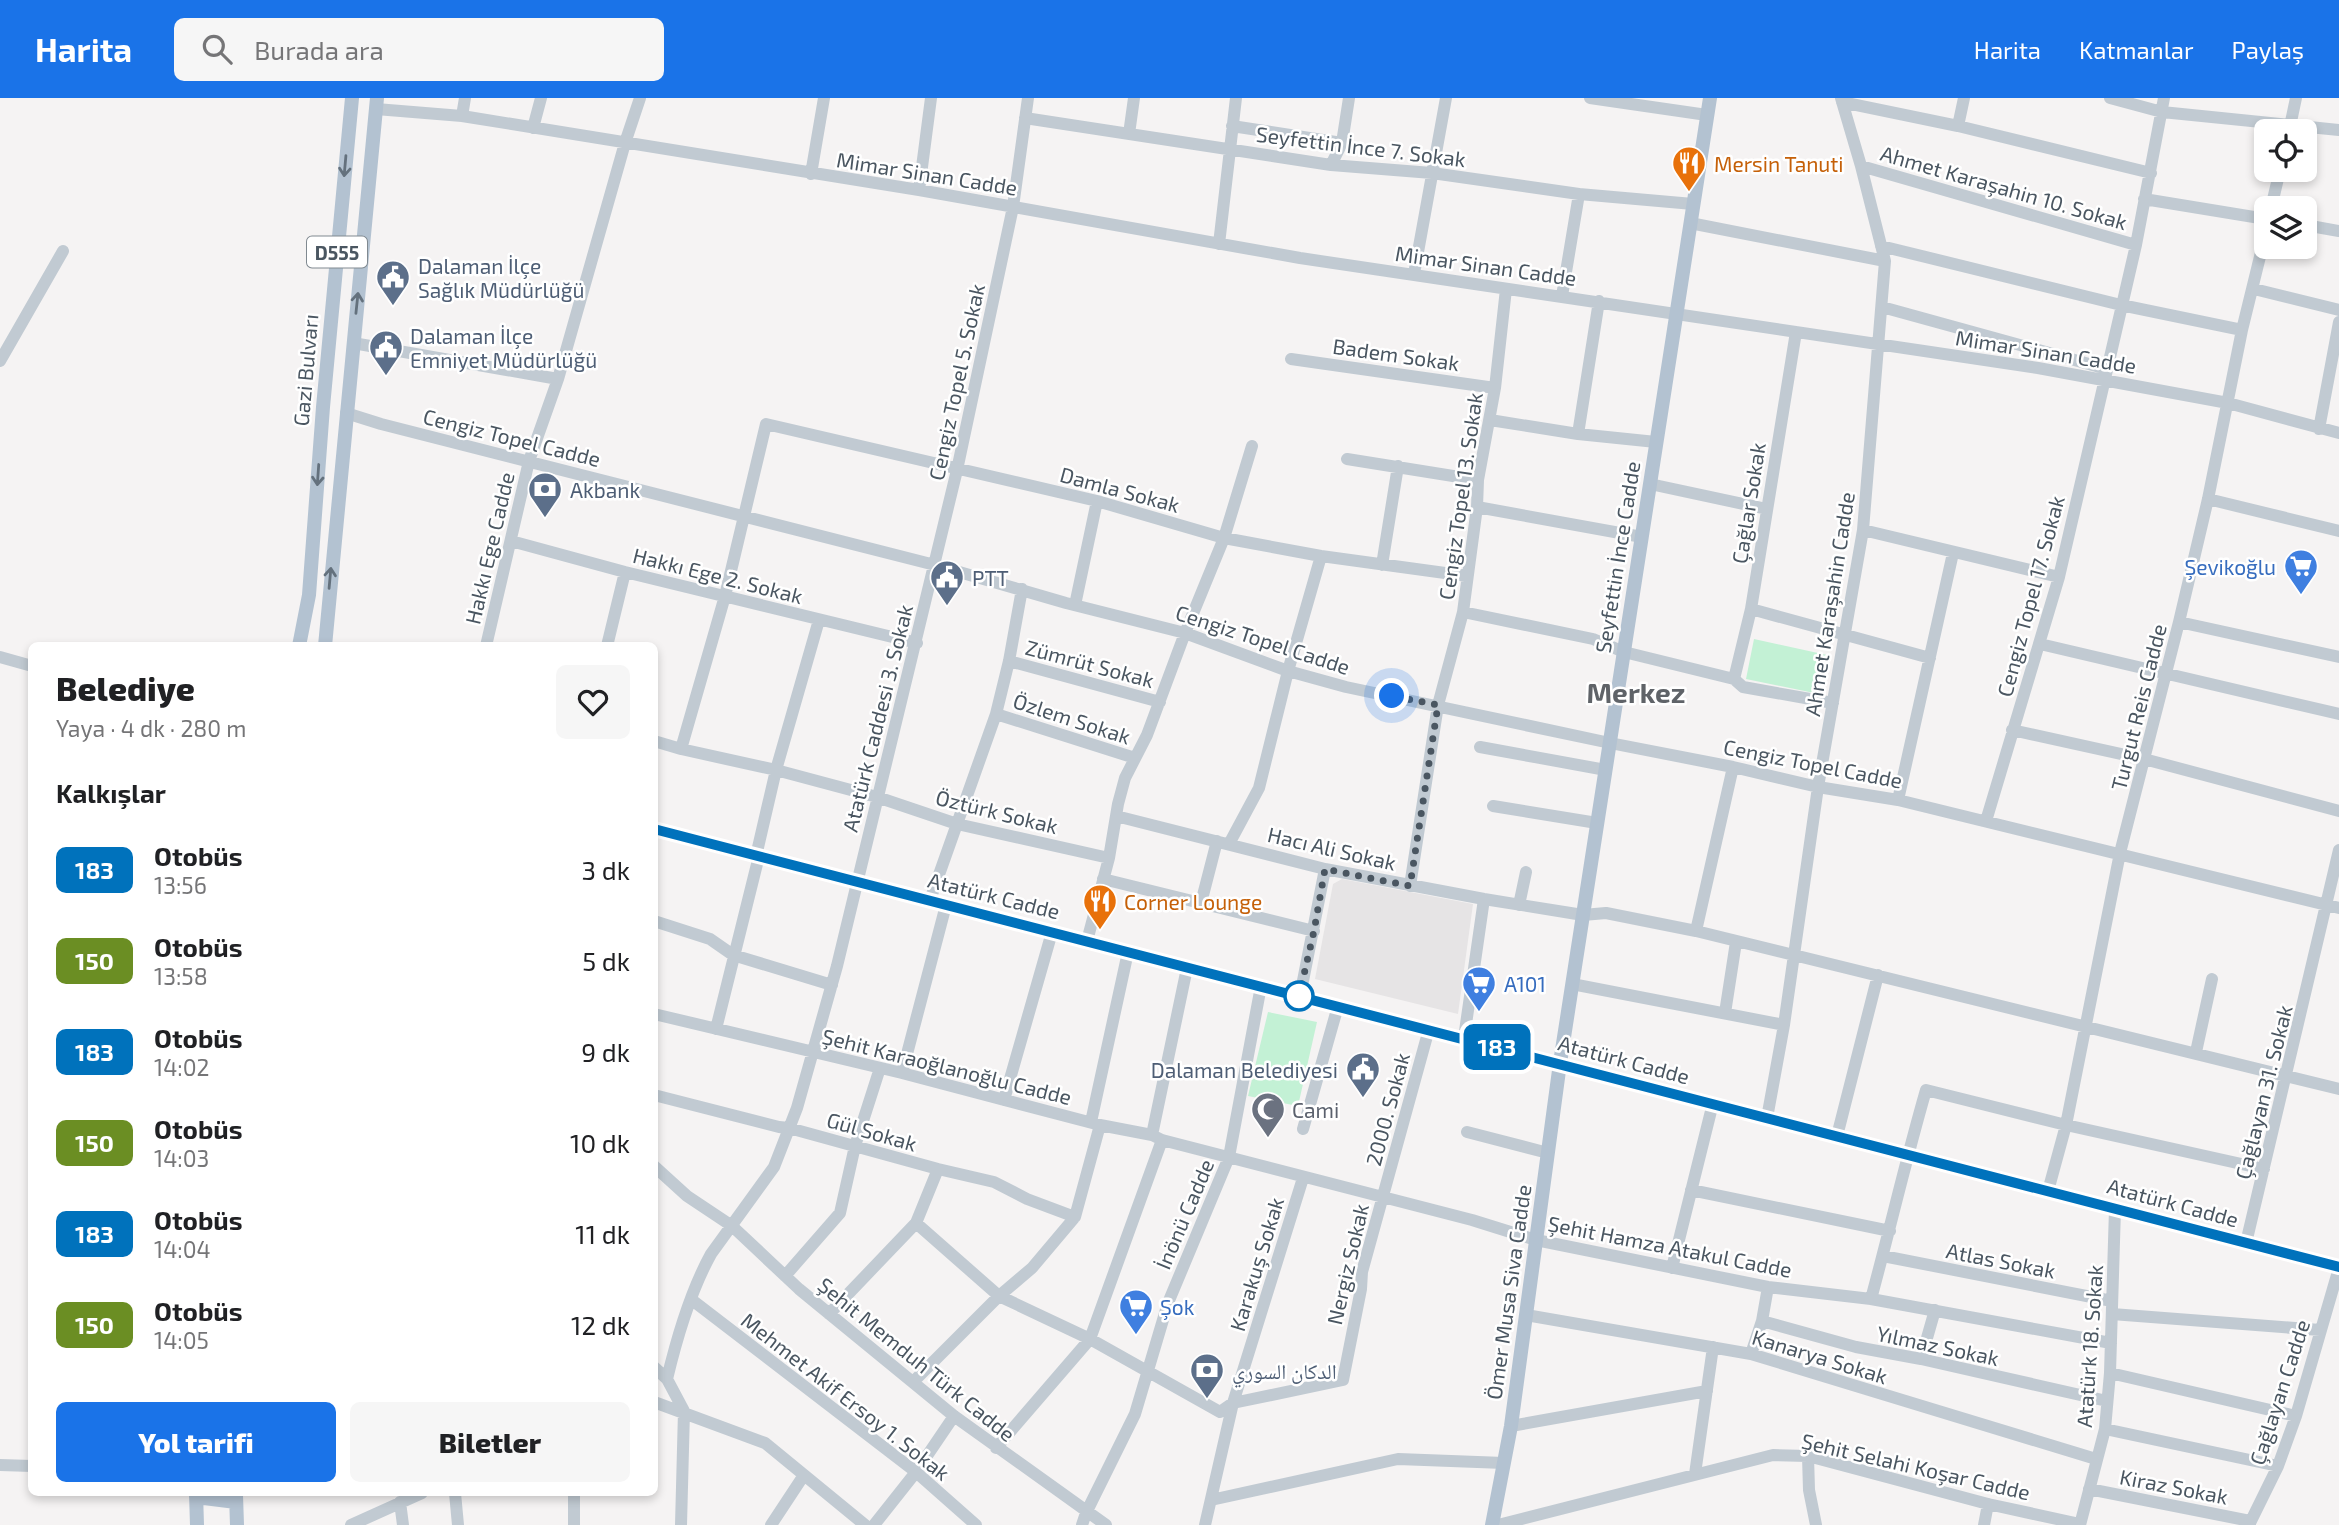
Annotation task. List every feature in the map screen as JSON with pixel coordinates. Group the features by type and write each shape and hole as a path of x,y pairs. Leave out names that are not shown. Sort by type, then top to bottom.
{"main road":[{"name":"Gazi Bulvarı","path":"300,642 309,595 323,407 352,98"},
{"name":"Seyfettin İnce Cadde","path":"1560,1063 1710,98"},
{"name":"D555","path":"325,642 377,103"},
{"name":"Atatürk Cadde","path":"658,830 2339,1268"},
{"name":"Ömer Musa Siva Cadde","path":"1492,1525 1511,1426 1560,1063"},
{"path":"192,1496 197,1525"},
{"path":"214,1496 236,1498 237,1525"}],"street":[{"path":"462,116 465,98"},
{"path":"533,128 541,98"},
{"name":"Hakkı Ege Cadde","path":"487,642 529,461 558,379 640,98"},
{"path":"811,174 824,98"},
{"path":"919,190 931,98"},
{"name":"Cengiz Topel 5. Sokak","path":"935,565 1013,207 1028,98"},
{"path":"1129,134 1134,98"},
{"path":"1219,244 1236,98"},
{"path":"1331,165 1342,143 1349,98"},
{"path":"1414,274 1446,98"},
{"path":"1590,98 1707,115"},
{"path":"1958,126 1964,98"},
{"path":"2110,98 2162,112 2254,124"},
{"name":"Cengiz Topel 17. Sokak","path":"1986,821 2059,577 2136,245 2164,98"},
{"path":"2292,119 2296,98"},
{"path":"1841,100 2151,173"},
{"name":"Ahmet Karaşahin Cadde","path":"1767,1118 1784,1024 1818,787 1863,530 1882,307 1885,261 1841,100"},
{"name":"Mimar Sinan Cadde","path":"377,103 919,190 1300,258 1879,345 2106,374 2339,433"},
{"name":"Seyfettin İnce 7. Sokak","path":"1025,118 1331,165 1432,173 1579,194 1693,204"},
{"path":"1232,126 1342,143"},
{"path":"2317,129 2339,130"},
{"name":"Ahmet Karaşahin 10. Sokak","path":"1861,166 2136,245"},
{"path":"1562,296 1579,194"},
{"path":"2144,199 2254,217"},
{"path":"1690,223 1885,261"},
{"path":"2317,227 2339,231"},
{"path":"1881,246 2121,305 2242,330"},
{"path":"0,361 63,251"},
{"name":"Turgut Reis Cadde","path":"2048,1191 2066,1125 2120,853 2179,622 2208,499 2242,330 2260,259"},
{"name":"Cengiz Topel 13. Sokak","path":"1410,886 1438,705 1463,612 1478,480 1495,388 1506,289"},
{"path":"2254,289 2339,310"},
{"path":"1578,434 1599,301"},
{"path":"1882,307 2106,374"},
{"path":"2319,429 2339,322"},
{"name":"Çağlar Sokak","path":"1734,679 1751,609 1796,332"},
{"path":"353,343 558,379"},
{"name":"Badem Sokak","path":"1291,359 1495,388"},
{"name":"Cengiz Topel Cadde","path":"346,413 935,565 1185,634 1287,671 1346,687 1818,787 1898,800 2333,906"},
{"path":"1490,421 1657,442"},
{"name":"Damla Sokak","path":"744,517 766,424 1097,501 1224,538 1321,556 1467,576"},
{"path":"1087,941 1125,778 1147,736 1224,538 1252,446"},
{"path":"1346,459 1478,480"},
{"path":"1381,565 1398,466"},
{"path":"1650,484 1767,509"},
{"path":"2208,499 2339,531"},
{"path":"1075,605 1097,501"},
{"path":"1477,507 1642,537"},
{"path":"681,749 725,596 744,517"},
{"path":"1863,530 2059,577"},
{"name":"Hakkı Ege 2. Sokak","path":"511,541 625,572 917,643"},
{"path":"1898,800 1952,553"},
{"path":"1201,903 1223,842 1259,788 1287,671 1321,556"},
{"name":"Atatürk Caddesi 3. Sokak","path":"667,1379 676,1344 704,1267 774,1167 797,1108 832,985 935,565"},
{"path":"608,642 625,572"},
{"path":"930,901 996,713 1022,589"},
{"path":"1751,609 1930,658"},
{"path":"1463,612 1592,639 1624,652 1734,679 1743,687 1833,703"},
{"path":"716,1029 776,770 819,620"},
{"path":"2179,622 2339,657"},
{"path":"2040,644 2339,714"},
{"path":"0,657 28,665"},
{"name":"Zümrüt Sokak","path":"1009,661 1160,702"},
{"name":"Özlem Sokak","path":"996,713 1135,758"},
{"path":"2012,730 2144,759 2339,810"},
{"name":"Öztürk Sokak","path":"658,742 877,797 957,824 1108,858"},
{"path":"1480,747 1606,770"},
{"path":"1696,931 1733,767"},
{"path":"1493,806 1597,823"},
{"name":"Hacı Ali Sokak","path":"1116,816 1325,869 1410,886 1583,915 1606,913 1696,931 2339,1089"},
{"name":"Çağlayan 31. Sokak","path":"2246,1243 2307,990 2333,906 2339,850"},
{"path":"1300,996 1325,869"},
{"path":"1519,905 1526,872"},
{"path":"1103,879 1314,931"},
{"path":"1464,1038 1484,899"},
{"path":"902,1073 946,905"},
{"path":"658,922 710,939 733,955 832,985"},
{"path":"1004,1100 1052,932"},
{"path":"1725,1013 1737,942"},
{"path":"912,1382 999,1296 1032,1268 1075,1217 1096,1123 1128,952"},
{"path":"996,1448 1090,1339 1157,1137 1186,968"},
{"path":"1837,1136 1878,975"},
{"path":"2196,1052 2212,979"},
{"path":"1572,984 1784,1024"},
{"name":"İnönü Cadde","path":"1084,1519 1135,1414 1168,1303 1229,1157 1261,986"},
{"path":"1303,1129 1338,1006"},
{"name":"Şehit Karaoğlanoğlu Cadde","path":"658,1015 902,1073 1229,1157"},
{"name":"2000. Sokak","path":"1382,1198 1429,1029"},
{"path":"785,1276 840,1213 855,1146 880,1068"},
{"path":"1871,1299 1926,1090 2066,1125 2264,1169"},
{"name":"Gül Sokak","path":"658,1096 994,1182 1027,1199 1075,1217"},
{"path":"1672,1268 1713,1103"},
{"path":"1467,1132 1548,1153"},
{"name":"Şehit Hamza Atakul Cadde","path":"1229,1157 1472,1220 1536,1240 1768,1287 1871,1299 2111,1343"},
{"path":"830,1314 916,1223 938,1169"},
{"name":"Şehit Memduh Türk Cadde","path":"658,1170 687,1196 732,1226 830,1314 1084,1519"},
{"name":"Karakuş Sokak","path":"1205,1525 1233,1403 1303,1178"},
{"path":"1691,1190 1890,1231"},
{"name":"Nergiz Sokak","path":"1233,1403 1342,1380 1361,1289 1362,1272 1382,1198"},
{"name":"Atatürk 18. Sokak","path":"2080,1525 2105,1429 2110,1373 2115,1209"},
{"path":"916,1223 999,1296 1090,1339 1220,1412 1233,1403"},
{"name":"Atlas Sokak","path":"1883,1256 2112,1307 2320,1329"},
{"name":"Çağlayan Cadde","path":"2250,1523 2278,1466 2296,1416 2339,1268"},
{"path":"1751,1354 1762,1321 1768,1287"},
{"name":"Mehmet Akif Ersoy 1. Sokak","path":"692,1300 916,1472 976,1525"},
{"path":"1921,1359 1935,1310"},
{"name":"Kanarya Sokak","path":"1526,1315 1751,1354 2096,1459"},
{"name":"Yılmaz Sokak","path":"1762,1321 1856,1347 2107,1401"},
{"path":"1695,1474 1713,1347"},
{"path":"658,1371 667,1379 684,1411 681,1525"},
{"path":"2110,1373 2296,1416"},
{"path":"1511,1426 1707,1391"},
{"path":"658,1403 765,1443 864,1524 916,1472 954,1416"},
{"path":"2105,1429 2278,1466"},
{"name":"Şehit Selahi Koşar Cadde","path":"1499,1525 1773,1455 1808,1456 1987,1504 2080,1525"},
{"path":"1808,1456 1809,1490 1816,1525"},
{"path":"1211,1500 1398,1459 1504,1463"},
{"path":"0,1465 28,1465"},
{"path":"771,1525 804,1475"},
{"name":"Kiraz Sokak","path":"2089,1489 2250,1523"},
{"path":"351,1525 415,1496"},
{"path":"455,1496 458,1525"},
{"path":"573,1496 574,1525"},
{"path":"400,1502 403,1525"},
{"path":"1984,1525 1987,1504"},
{"path":"1084,1519 1106,1525"}],"shaded area":[{"path":"1342,879 1473,904 1458,1014 1315,979 1333,884"}],"green space":[{"path":"1754,639 1827,655 1819,694 1746,679"},
{"path":"1268,1012 1317,1022 1298,1106 1248,1096"}],"bus line":[{"name":"183","path":"658,830 2339,1267"}],"place":[{"name":"Mersin Tanuti","path":"1689,193"},
{"name":"Dalaman İlçe Sağlık Müdürlüğü","path":"393,307"},
{"name":"Dalaman İlçe Emniyet Müdürlüğü","path":"386,377"},
{"name":"Akbank","path":"545,519"},
{"name":"Şevikoğlu","path":"2301,596"},
{"name":"PTT","path":"947,607"},
{"name":"Corner Lounge","path":"1100,931"},
{"name":"A101","path":"1479,1013"},
{"name":"Dalaman Belediyesi","path":"1363,1099"},
{"name":"Cami","path":"1268,1139"},
{"name":"Şok","path":"1136,1336"},
{"name":"الدكان السوري","path":"1207,1400"}],"district":[{"name":"Merkez","path":"1636,692"}],"route":[{"path":"1299,996 1325,869 1410,886 1438,705 1392,696"}]}
